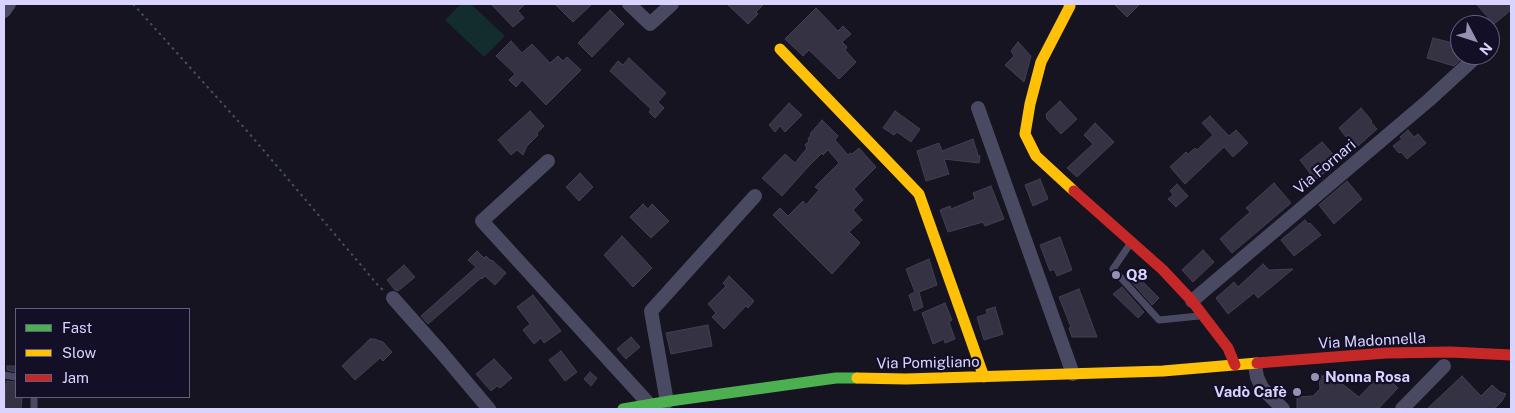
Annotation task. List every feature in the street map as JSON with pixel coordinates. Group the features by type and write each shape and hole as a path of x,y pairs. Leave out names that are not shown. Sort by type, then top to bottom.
{"street":[{"path":"4,11 9,4"},
{"path":"630,4 650,24 672,4"},
{"path":"1072,5 1041,62 1030,104 1025,134 1036,156 1163,270 1192,301 1228,348 1235,365"},
{"path":"780,49 919,194 928,214 984,377"},
{"name":"Via Fornari","path":"1192,301 1430,100 1467,65"},
{"path":"978,108 1074,374"},
{"path":"548,161 482,221 650,405"},
{"path":"667,402 651,311 756,196"},
{"path":"393,298 489,409"},
{"name":"Via Madonnella","path":"1235,365 1255,365 1386,353 1452,352 1511,354"},
{"name":"Via Pomigliano","path":"623,409 836,378 984,377 1163,371 1235,365"},
{"path":"1255,365 1262,388 1282,409"},
{"path":"1402,409 1444,366"}],"lane":[{"path":"1132,242 1113,269 1159,320 1203,315"}],"path":[{"path":"133,4 248,132 377,284 393,298"}],"green space":[{"path":"461,4 471,4 505,36 484,57 445,20"}],"building":[{"path":"491,4 525,4 518,11 524,18 513,27"},
{"path":"555,4 592,4 573,22"},
{"path":"727,4 764,4 756,12 758,14 748,24"},
{"path":"1114,4 1140,4 1127,17"},
{"path":"1476,4 1511,4 1511,10 1500,19 1500,15 1486,15"},
{"path":"816,8 838,31 843,26 851,34 842,42 847,47 845,50 856,62 839,79 809,50 803,56 785,39"},
{"path":"610,10 624,24 592,57 578,43"},
{"path":"1433,38 1450,42 1450,65 1427,58"},
{"path":"511,41 522,53 532,44 550,63 558,56 563,61 567,57 581,70 546,105 522,80 516,87 509,80 515,74 496,56"},
{"path":"1018,42 1031,56 1024,82 1005,65 1014,56 1011,51"},
{"path":"629,58 666,93 658,102 664,108 655,118 649,112 651,109 610,71 618,61 623,65"},
{"path":"1060,101 1077,119 1061,134 1047,119 1046,114"},
{"path":"789,103 802,115 785,132 780,126 775,132 769,125"},
{"path":"1361,108 1377,129 1358,146 1348,135 1346,137 1339,128"},
{"path":"530,111 544,126 527,146 523,155 517,150 511,155 498,140"},
{"path":"895,111 920,129 911,142 897,132 894,135 883,128"},
{"path":"1210,116 1229,136 1236,130 1248,143 1233,157 1224,147 1185,184 1170,167 1186,152 1188,154 1195,148 1197,150 1213,135 1202,123"},
{"path":"822,120 838,136 835,140 848,155 859,148 876,167 854,189 863,200 853,210 862,220 849,232 860,243 832,274 773,215 780,208 788,216 803,201 806,205 819,190 815,187 839,163 828,150 823,155 822,153 782,196 762,178 785,154 795,163 807,148 805,145 809,141 810,134"},
{"path":"1095,123 1114,142 1077,177 1067,168 1093,144 1084,135"},
{"path":"1408,130 1414,137 1418,134 1426,143 1407,159 1393,146 1402,139 1400,137"},
{"path":"973,139 980,156 979,163 944,159 949,174 926,181 917,151 939,143 942,151"},
{"path":"1322,142 1339,161 1314,181 1300,160"},
{"path":"580,173 593,187 579,201 566,187"},
{"path":"1040,179 1048,199 1033,206 1025,185"},
{"path":"1347,181 1362,199 1334,224 1319,205"},
{"path":"1274,183 1291,203 1232,253 1220,239 1250,212 1246,208"},
{"path":"1177,184 1188,196 1176,207 1168,199 1173,195 1170,191"},
{"path":"991,186 1004,219 985,226 983,222 948,232 940,210 950,206 951,209 975,199 973,193"},
{"path":"643,204 648,209 652,204 669,221 651,238 630,217"},
{"path":"1305,220 1321,235 1294,256 1281,240"},
{"path":"622,236 652,268 633,287 604,255"},
{"path":"1060,237 1072,270 1057,276 1054,269 1050,271 1040,245"},
{"path":"1203,250 1214,262 1193,282 1182,270"},
{"path":"477,251 484,258 486,256 492,260 506,273 495,285 485,276 481,278 428,324 421,316 476,267 468,260"},
{"path":"929,259 937,285 919,292 923,307 914,311 909,295 915,292 906,269"},
{"path":"1263,264 1269,270 1293,269 1258,298 1254,293 1228,314 1216,298 1234,282 1238,287"},
{"path":"404,265 415,277 398,291 387,280"},
{"path":"1136,275 1159,298 1152,305 1130,280"},
{"path":"729,276 754,301 748,308 746,306 724,329 712,317 716,313 708,304 726,286 723,283"},
{"path":"1122,287 1144,312 1138,318 1113,294"},
{"path":"1079,289 1097,337 1072,337 1069,328 1071,327 1059,297"},
{"path":"533,295 561,331 544,343 541,338 534,344 523,330 530,324 517,307"},
{"path":"945,303 952,320 949,322 955,339 945,343 944,339 933,344 922,313"},
{"path":"995,307 1003,334 984,340 977,317 987,314 986,310"},
{"path":"708,325 712,346 671,354 666,333"},
{"path":"631,337 640,347 626,359 617,349"},
{"path":"370,339 383,342 392,352 383,361 380,358 355,380 342,366"},
{"path":"561,351 577,372 565,381 549,360"},
{"path":"494,359 512,378 500,388 497,386 491,391 476,374"},
{"path":"7,366 15,366 15,372 7,370"},
{"path":"590,372 597,378 591,386 584,379"},
{"path":"1382,373 1398,388 1378,409 1297,409 1297,397 1313,396 1320,389 1319,376 1332,376 1359,397"},
{"path":"1462,376 1481,396 1492,385 1500,392 1506,394 1494,409 1427,409"},
{"path":"6,381 15,382 15,398 22,398 21,409 5,409"}],"traffic: fast":[{"path":"623,409 836,378 857,378"}],"traffic: slow":[{"path":"1069,4 1070,6 1041,62 1030,104 1025,134 1036,156 1074,191"},
{"path":"780,49 919,194 984,377"},
{"path":"857,378 906,379 1163,371 1257,363"}],"traffic: jam":[{"path":"1074,191 1163,270 1192,301 1228,348 1235,365"},
{"path":"1257,363 1386,353 1451,352 1511,355"}],"place":[{"name":"Q8","path":"1116,275"},
{"name":"Nonna Rosa","path":"1315,377"},
{"name":"Vadò Cafè","path":"1297,392"}]}
